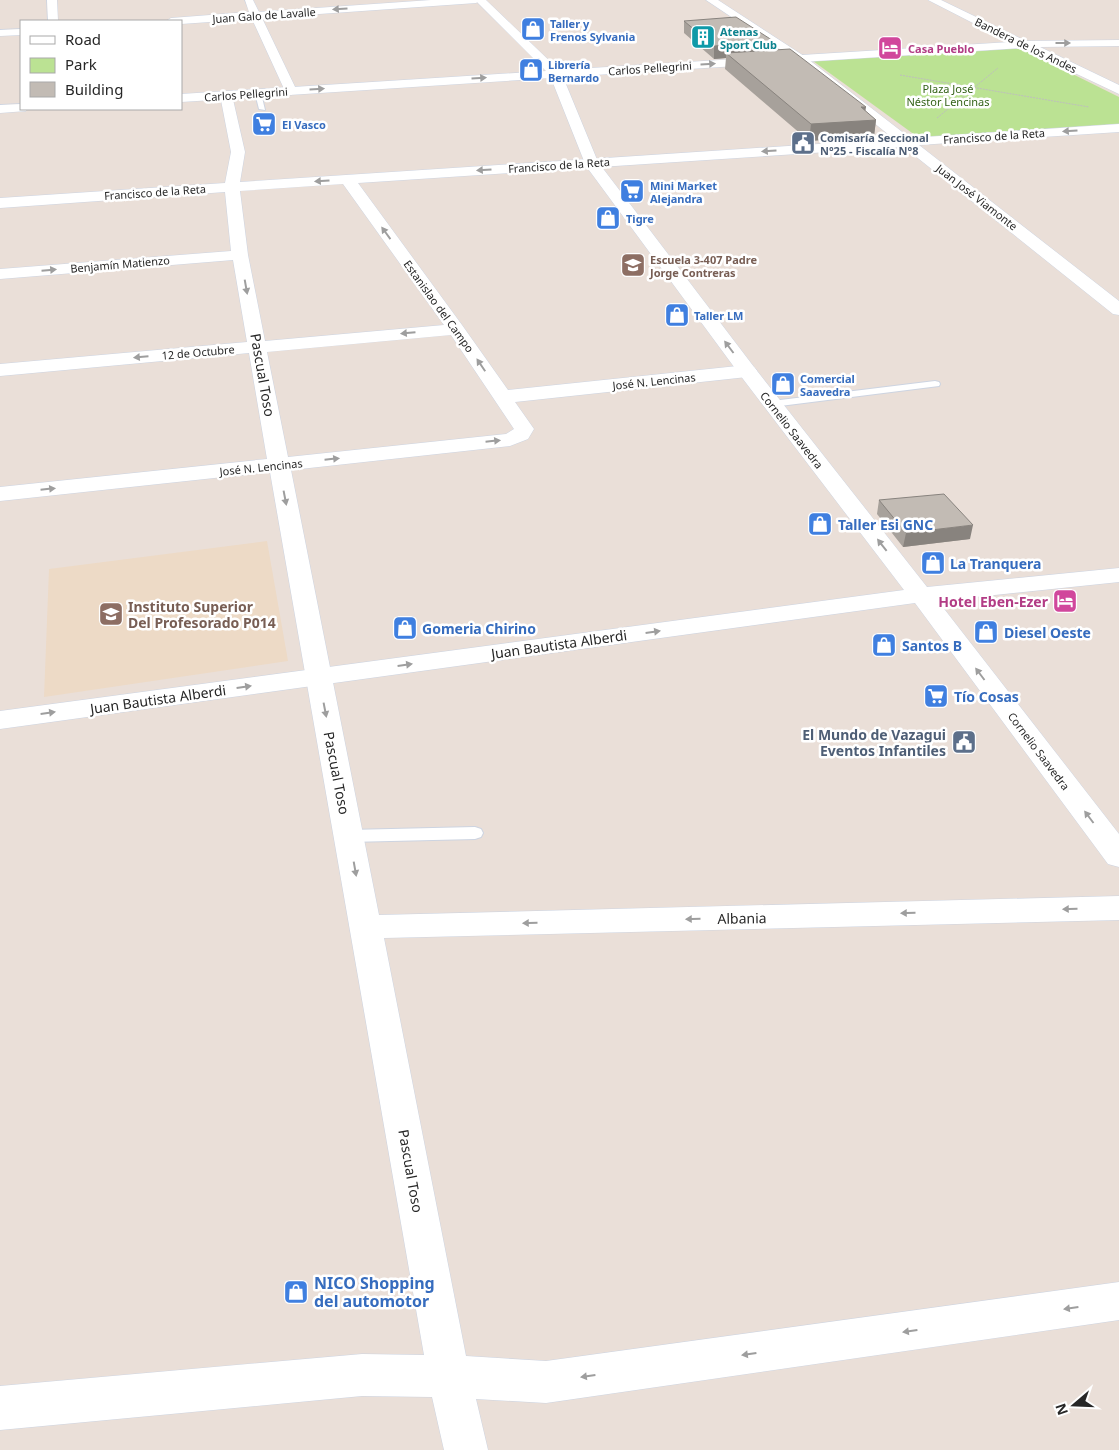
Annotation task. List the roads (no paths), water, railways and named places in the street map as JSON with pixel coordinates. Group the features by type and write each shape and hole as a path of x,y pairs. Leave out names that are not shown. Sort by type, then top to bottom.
{"street":[{"path":"52,0 53,20"},
{"path":"248,0 292,90"},
{"name":"Juan Galo de Lavalle","path":"182,20 476,0"},
{"name":"Cornelio Saavedra","path":"480,0 555,73 591,163 746,371 1119,856"},
{"name":"Juan José Viamonte","path":"710,0 800,58 1119,310"},
{"path":"934,0 956,0"},
{"name":"Bandera de los Andes","path":"934,0 1119,90"},
{"path":"0,33 20,32"},
{"name":"Carlos Pellegrini","path":"182,98 1025,44 1119,43"},
{"name":"Pascual Toso","path":"226,95 238,152 232,187 240,255 449,1376 466,1450"},
{"path":"0,109 20,108"},
{"name":"Francisco de la Reta","path":"0,202 1119,128"},
{"name":"Estanislao del Campo","path":"347,179 456,329 524,429 521,435"},
{"name":"Benjamín Matienzo","path":"0,274 240,255"},
{"name":"12 de Octubre","path":"0,370 456,329"},
{"name":"José N. Lencinas","path":"502,397 746,371"},
{"name":"José N. Lencinas","path":"0,494 510,440 521,435"},
{"name":"Juan Bautista Alberdi","path":"0,720 920,595 1119,575"},
{"name":"Albania","path":"366,927 1119,908"},
{"path":"0,1408 362,1375 449,1376 546,1382 1119,1301"}],"lane":[{"path":"258,93 263,109"},
{"path":"772,404 935,384"},
{"path":"349,836 475,834"}],"place":[{"name":"Taller y Frenos Sylvania","path":"533,29"},
{"name":"Atenas Sport Club","path":"703,37"},
{"name":"Casa Pueblo","path":"890,48"},
{"name":"Librería Bernardo","path":"531,70"},
{"name":"El Vasco","path":"264,124"},
{"name":"Comisaría Seccional N°25 - Fiscalía N°8","path":"803,143"},
{"name":"Mini Market Alejandra","path":"632,191"},
{"name":"Tigre","path":"608,218"},
{"name":"Escuela 3-407 Padre Jorge Contreras","path":"633,265"},
{"name":"Taller LM","path":"677,315"},
{"name":"Comercial Saavedra","path":"783,384"},
{"name":"Taller Esi GNC","path":"820,524"},
{"name":"La Tranquera","path":"933,563"},
{"name":"Hotel Eben-Ezer","path":"1065,601"},
{"name":"Instituto Superior Del Profesorado P014","path":"111,614"},
{"name":"Gomeria Chirino","path":"405,628"},
{"name":"Diesel Oeste","path":"986,632"},
{"name":"Santos B","path":"884,645"},
{"name":"Tío Cosas","path":"936,696"},
{"name":"El Mundo de Vazagui Eventos Infantiles","path":"964,742"},
{"name":"NICO Shopping del automotor","path":"296,1292"}],"park label":[{"name":"Plaza José Néstor Lencinas","path":"948,94"}]}
